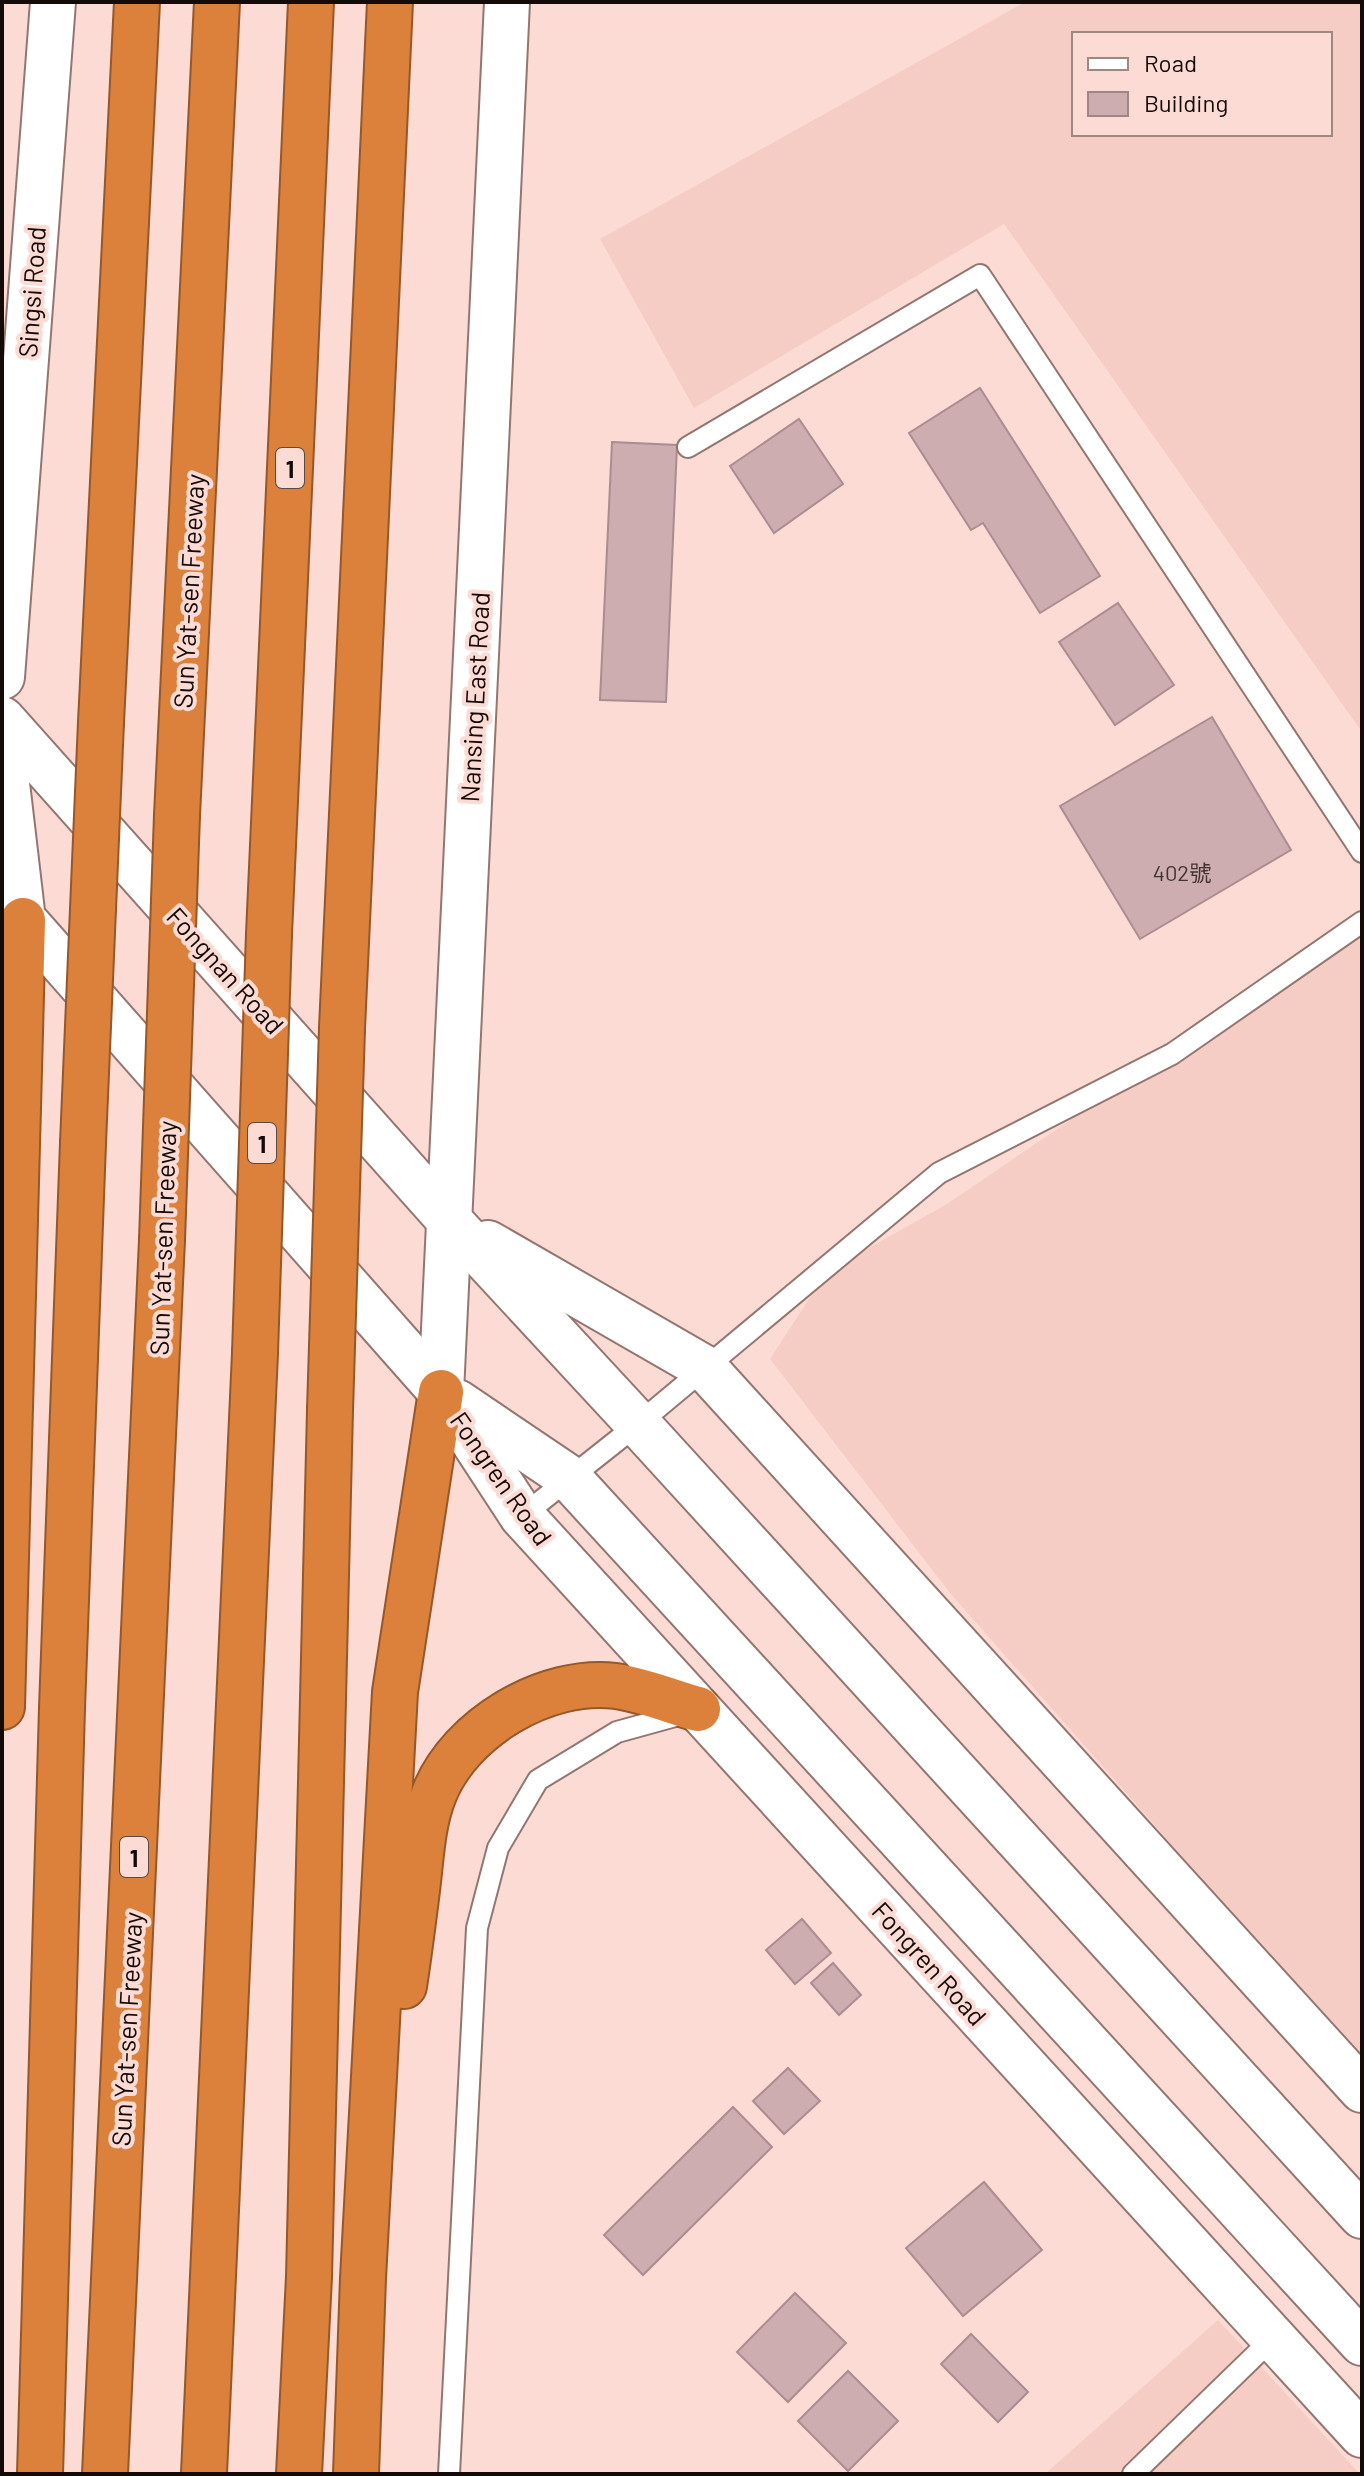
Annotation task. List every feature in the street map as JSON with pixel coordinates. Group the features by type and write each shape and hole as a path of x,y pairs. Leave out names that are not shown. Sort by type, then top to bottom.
{"highway":[{"path":"40,2474 62,1708 83,1143 137,2"},
{"name":"Sun Yat-sen Freeway","path":"105,2474 162,1240 177,815 217,2"},
{"name":"1","path":"204,2474 255,1353 269,934 311,2"},
{"path":"299,2474 309,2277 342,1028 390,2"},
{"path":"2,1707 12,908"},
{"path":"356,2474 363,2278 395,1692 441,1392"},
{"path":"363,2278 423,1835 434,1794 452,1763 473,1739 505,1713 576,1686 617,1686 698,1709"}],"main road":[{"name":"Singsi Road","path":"2,677 53,2"},
{"name":"Nansing East Road","path":"441,1392 507,2"},
{"name":"Fongnan Road","path":"2,719 450,1221"},
{"path":"2,741 12,908 441,1392"},
{"path":"450,1221 705,1368 1362,2090"},
{"path":"450,1221 1362,2216"},
{"name":"Fongren Road","path":"441,1392 568,1477 1362,2343"},
{"name":"Fongren Road","path":"441,1392 522,1516 1362,2435"}],"lane":[{"path":"688,447 980,275 1362,852"},
{"path":"2,1012 12,908"},
{"path":"522,1516 638,1424 939,1173 1172,1054 1362,922"},
{"path":"449,2474 477,1928 498,1848 538,1780 617,1732 698,1709"},
{"path":"1133,2474 1273,2338"}],"shaded area":[{"path":"1025,2 1362,2 1362,732 1004,224 694,408 600,239"},
{"path":"1362,922 1362,2054 950,1593 770,1359 811,1296 860,1253 947,1204"},
{"path":"1218,2320 1360,2474 1045,2474"}],"building":[{"path":"980,388 1100,576 1040,613 983,523 971,530 909,433"},
{"path":"799,419 843,484 774,533 730,466"},
{"path":"612,442 677,445 666,702 600,700"},
{"path":"1118,603 1174,685 1115,725 1059,642"},
{"path":"1212,717 1291,850 1140,939 1060,806"},
{"path":"802,1919 831,1953 795,1984 766,1950"},
{"path":"833,1963 861,1995 839,2015 811,1983"},
{"path":"788,2068 820,2101 784,2134 753,2101"},
{"path":"733,2107 772,2147 643,2275 604,2235"},
{"path":"984,2182 1042,2250 963,2316 906,2248"},
{"path":"795,2293 846,2343 788,2402 737,2352"},
{"path":"971,2334 1028,2392 998,2422 941,2364"},
{"path":"848,2371 898,2421 848,2471 798,2421"}]}
